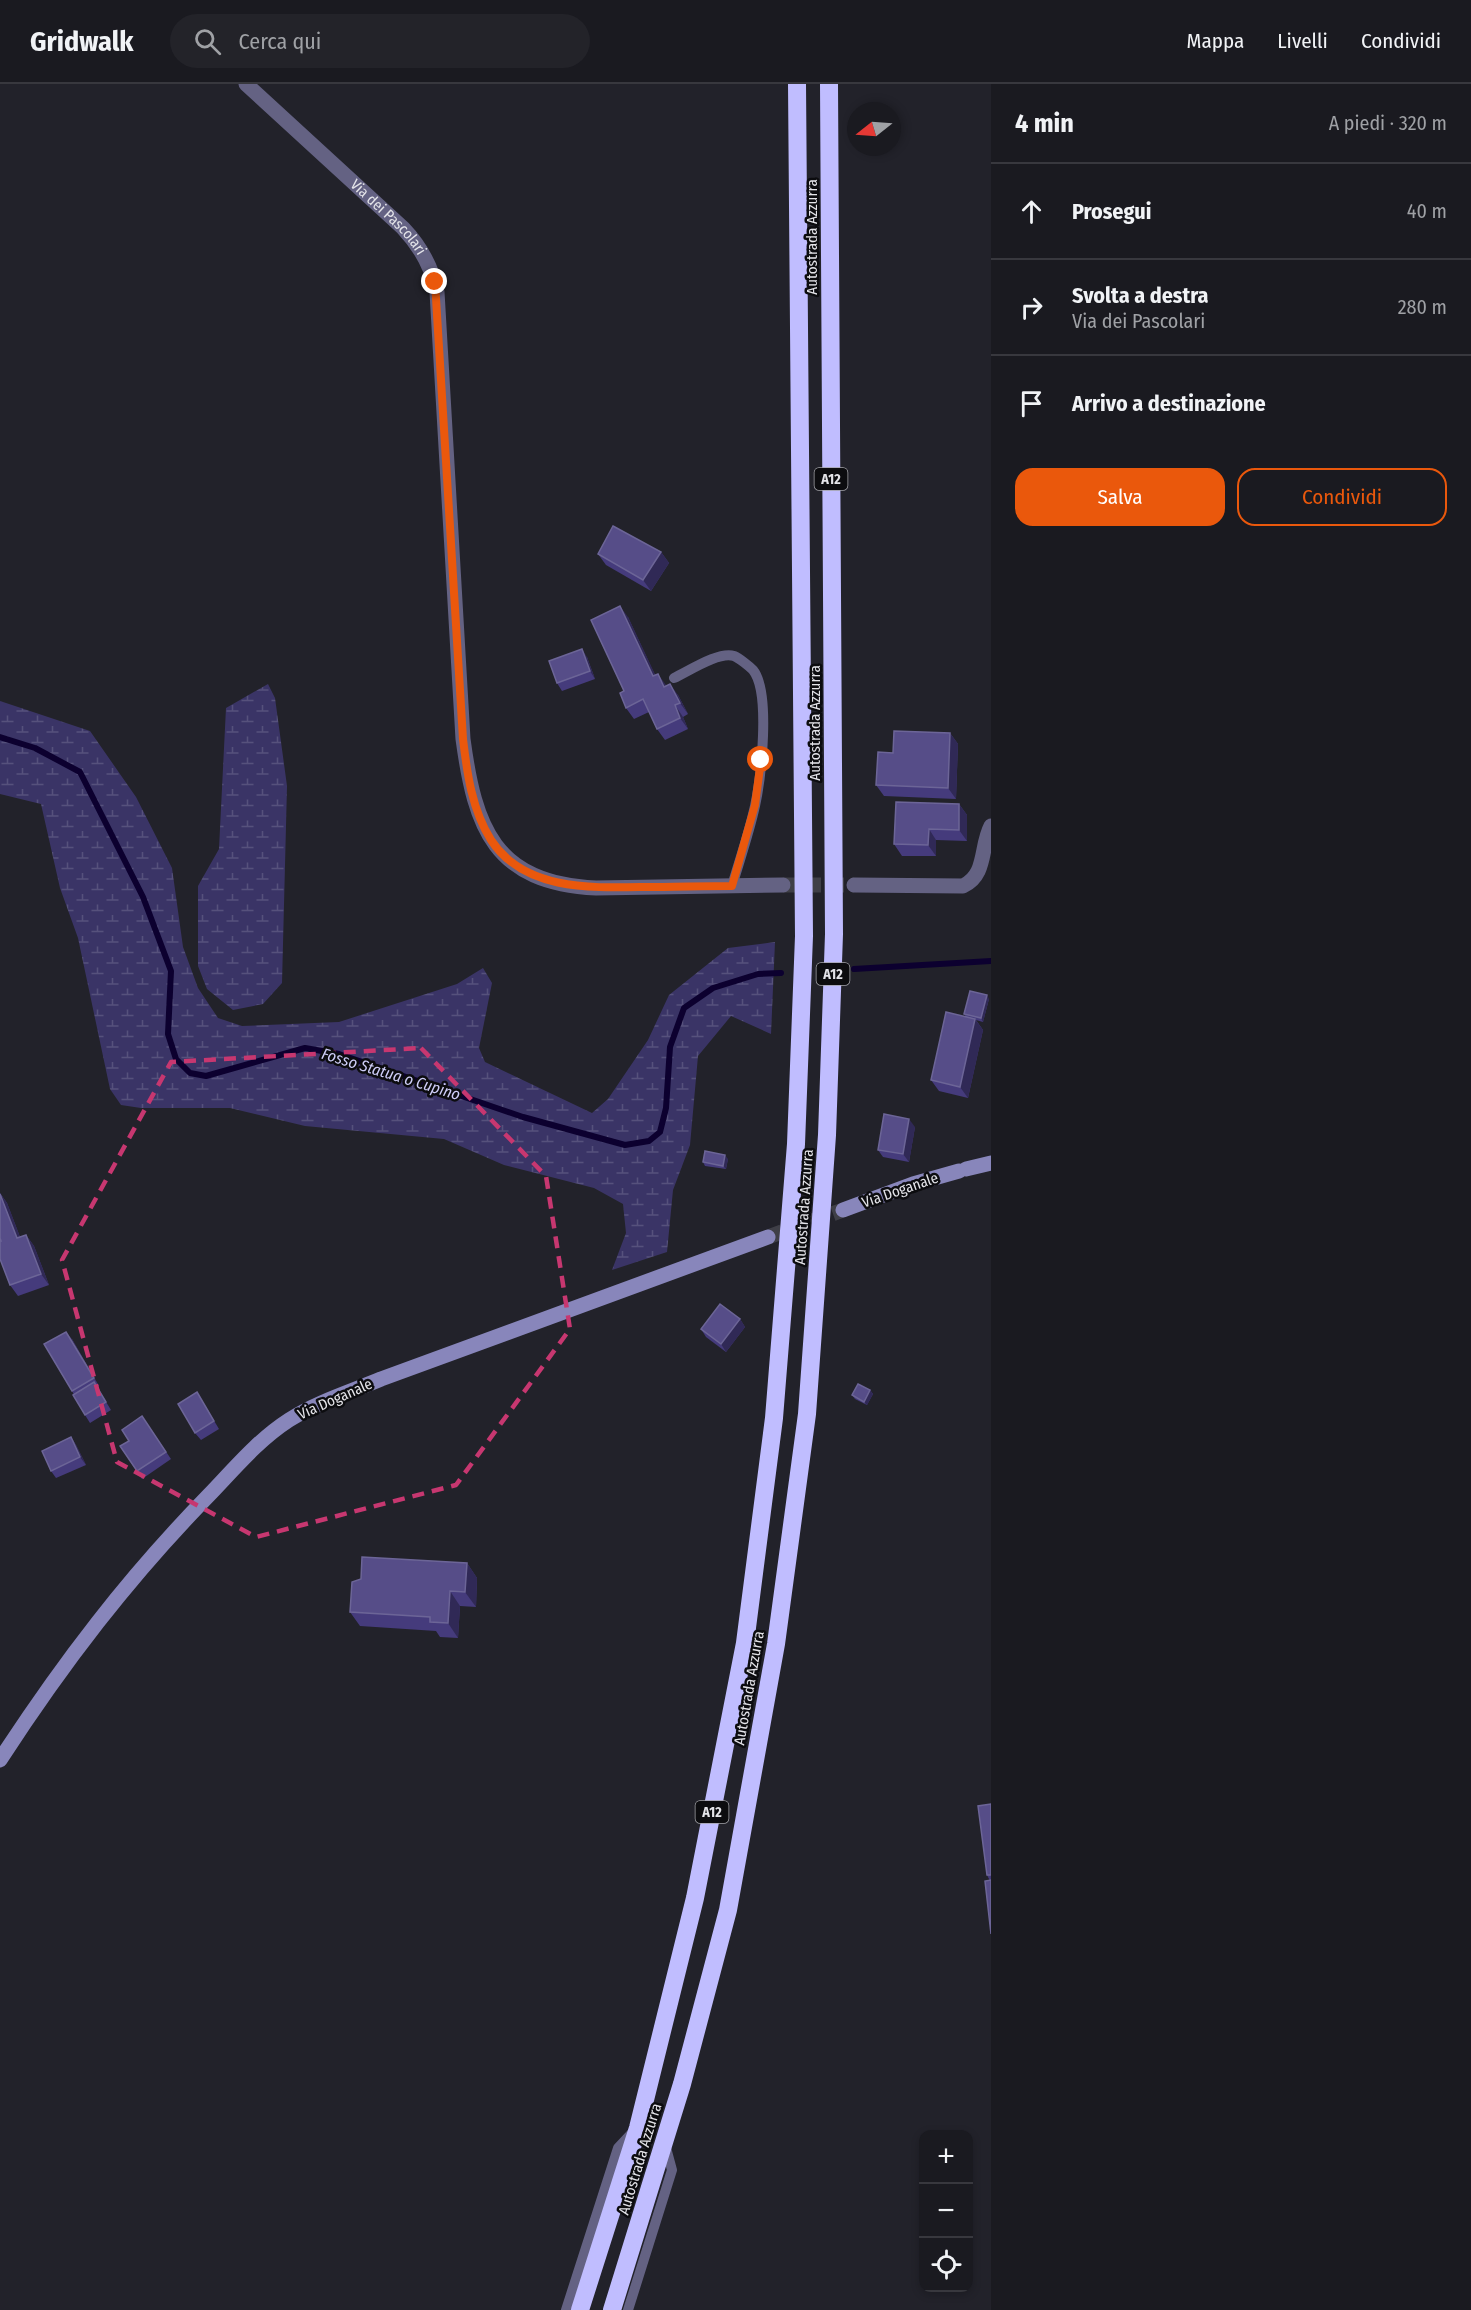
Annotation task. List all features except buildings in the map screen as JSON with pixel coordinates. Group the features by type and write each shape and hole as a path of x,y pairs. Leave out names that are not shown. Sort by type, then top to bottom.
{"highway":[{"name":"Autostrada Azzurra","path":"580,2310 638,2128 695,1898 745,1643 774,1418 793,1197 801,1038 804,894 797,84"},
{"name":"Autostrada Azzurra","path":"612,2310 665,2141 728,1910 774,1656 807,1414 824,1185 834,903 829,84"}],"main road":[{"name":"Via Doganale","path":"843,1210 913,1184 991,1163"},
{"name":"Via Doganale","path":"0,1760 61,1670 134,1575 257,1446 287,1421 316,1406 381,1379 768,1237"}],"street":[{"name":"Via dei Pascolari","path":"246,84 403,228 416,243 432,271 437,292 463,739 472,793 491,841 516,865 542,878 562,884 596,888 783,885"},
{"path":"854,885 963,886 975,878 979,871 991,826"}],"lane":[{"path":"674,678 718,656 734,656 752,669 758,680 763,707 761,760 755,805 732,886"},
{"path":"566,2310 618,2148 638,2128"},
{"path":"628,2310 672,2170 665,2141"}],"highlighted area":[{"path":"421,1048 546,1176 570,1329 456,1485 256,1537 117,1462 62,1260 171,1062"}],"green space":[{"path":"268,684 275,698 287,786 282,983 263,1004 233,1010 207,989 198,966 198,886 219,849 226,708"},
{"path":"0,701 90,731 136,797 172,868 183,947 198,988 218,1018 242,1026 339,1022 457,984 483,968 492,983 479,1048 485,1062 592,1113 608,1099 648,1040 669,995 728,948 775,942 771,1034 731,1016 698,1056 690,1145 673,1190 667,1252 612,1270 626,1233 623,1204 594,1188 504,1165 444,1139 305,1126 230,1108 141,1108 121,1105 110,1089 78,938 60,888 41,804 0,794"}],"waterway":[{"name":"Fosso Statua o Cupino","path":"0,737 35,748 80,772 143,897 171,971 168,1034 176,1059 190,1073 206,1076 305,1048 339,1054 523,1117 625,1145 649,1141 660,1132 666,1108 670,1047 684,1008 713,988 758,974 781,973"},
{"name":"Fosso Statua o Cupino","path":"854,969 991,961"}],"tunnel":[{"path":"783,885 854,885"},
{"path":"768,1237 843,1210"}],"route":[{"path":"435,282 463,739 472,793 483,826 491,841 516,865 542,878 562,884 596,888 732,886 755,805 761,760"}]}
